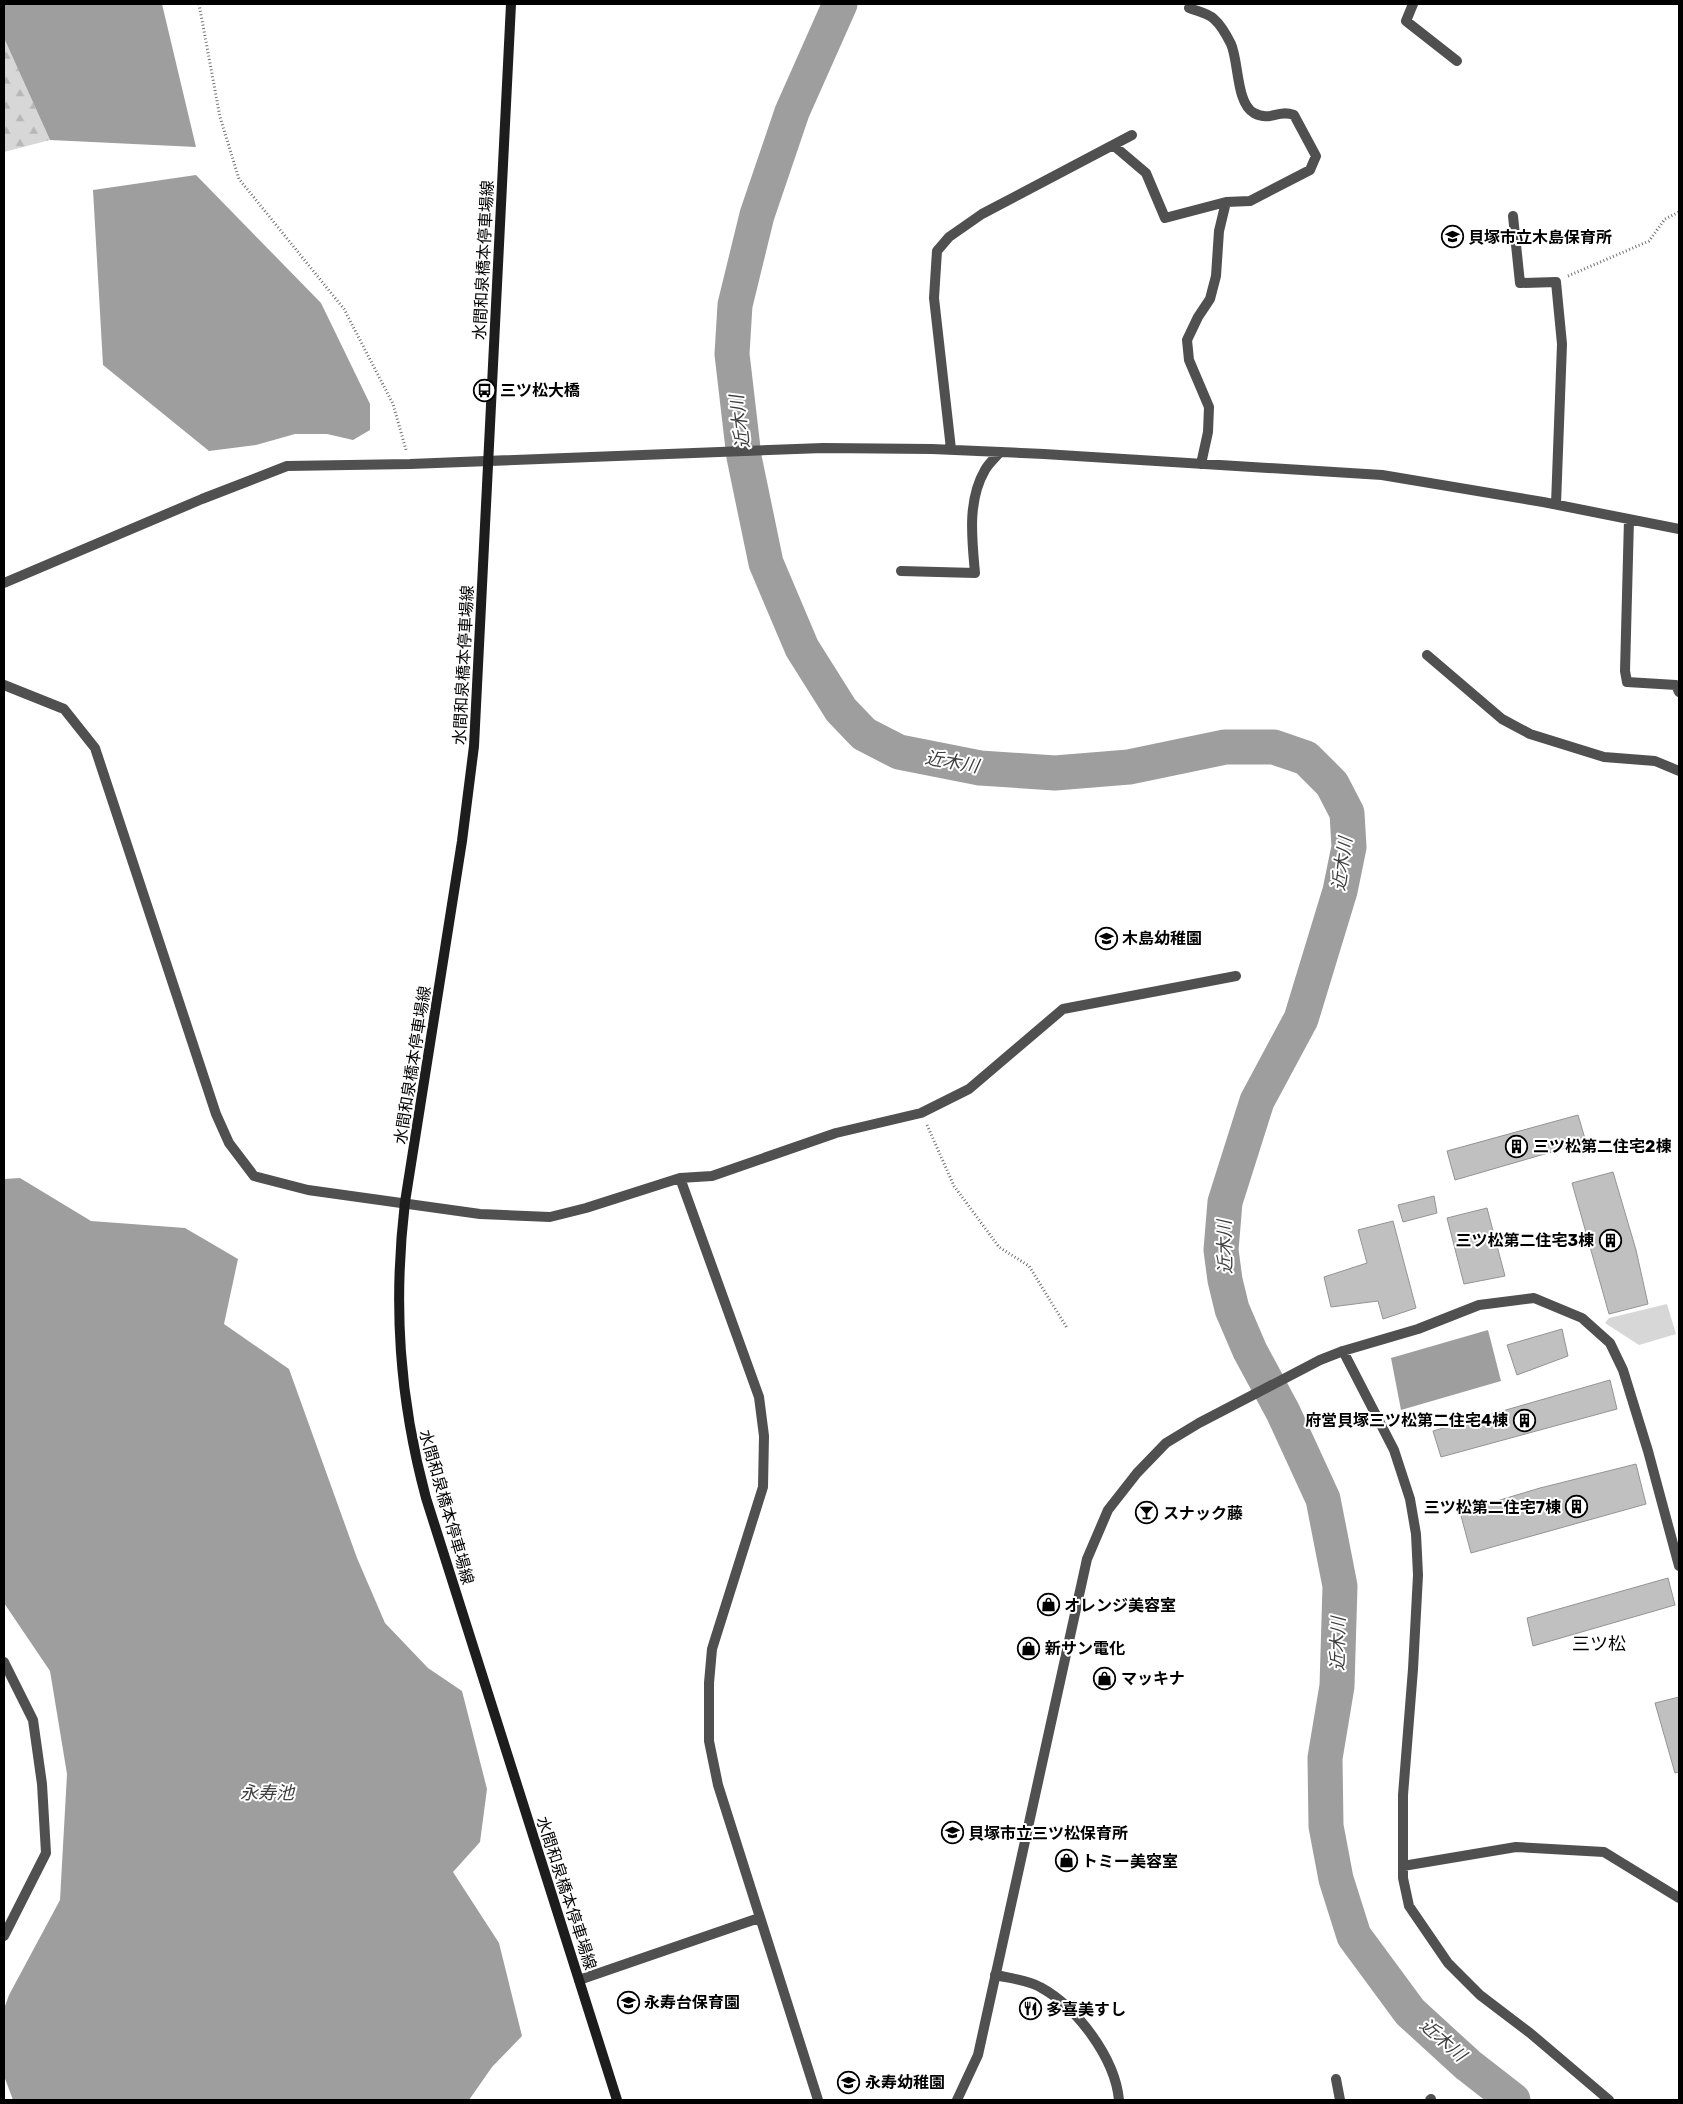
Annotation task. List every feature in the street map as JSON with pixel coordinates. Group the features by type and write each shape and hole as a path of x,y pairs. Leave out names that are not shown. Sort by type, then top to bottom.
{"main road":[{"name":"水間和泉橋本停車場線","path":"512,4 474,746 462,841 405,1202 399,1251 398,1328 406,1413 418,1471 617,2100"}],"street":[{"path":"1413,4 1406,21 1457,61"},
{"path":"1113,145 1146,173 1165,218 1226,202 1250,202 1310,170 1316,156 1294,115 1286,112 1265,118 1251,111 1243,100 1232,46 1221,28 1212,18 1189,8"},
{"path":"951,449 934,298 937,251 949,237 982,214 1132,135"},
{"path":"1201,464 1208,432 1209,407 1189,360 1187,340 1198,317 1210,300 1216,276 1219,231 1226,202"},
{"path":"1513,216 1520,283 1556,282 1562,344 1556,504"},
{"path":"4,583 202,499 287,466 410,464 823,448 951,449 1382,475 1556,504 1679,529"},
{"path":"901,570 975,573 972,528 975,493 985,469 1000,452"},
{"path":"1629,519 1625,671 1627,682 1676,684 1679,692"},
{"path":"1427,656 1502,719 1530,734 1604,757 1655,761 1679,771"},
{"path":"4,685 64,709 95,748 216,1114 229,1143 254,1176 308,1190 405,1202 480,1214 550,1217 586,1208 680,1178 712,1176 836,1133 921,1113 969,1089 1063,1009 1236,976"},
{"path":"680,1178 759,1397 764,1436 763,1488 712,1649 709,1692 709,1741 718,1785 818,2100"},
{"path":"957,2100 978,2055 1087,1559 1108,1510 1137,1473 1166,1443 1199,1423 1320,1360 1343,1351 1418,1329 1479,1306 1534,1298 1582,1318 1610,1343 1623,1370 1648,1451 1679,1566"},
{"path":"1343,1351 1394,1450 1410,1499 1416,1534 1418,1575 1403,1795 1403,1878 1409,1906 1448,1963 1480,1995 1530,2033 1609,2100"},
{"path":"4,1662 33,1720 42,1784 46,1853 4,1936"},
{"path":"1403,1866 1516,1847 1604,1852 1679,1900"},
{"path":"579,1980 760,1918"},
{"path":"995,1975 1038,1986 1059,1999 1086,2026 1107,2062 1118,2086 1119,2100"},
{"path":"1336,2079 1340,2100"}],"path":[{"path":"199,4 220,117 239,179 344,309 393,404 410,464"},
{"path":"1556,282 1649,241 1665,219 1679,212"},
{"path":"921,1113 954,1186 999,1247 1029,1266 1067,1328"}],"green space":[{"path":"4,38 50,140 4,152"},
{"path":"1667,1304 1676,1334 1639,1345 1605,1323 1609,1318"}],"water":[{"path":"4,4 162,4 196,147 50,140 4,38"},
{"path":"196,175 321,303 370,404 370,430 353,440 327,434 295,434 256,445 209,451 103,365 93,190"},
{"name":"永寿池","path":"20,1178 91,1221 185,1228 238,1259 224,1324 289,1369 357,1558 385,1623 428,1668 462,1691 487,1789 480,1842 453,1872 499,1943 522,2036 492,2067 469,2100 13,2100 4,2076 4,2009 9,1995 60,1900 67,1774 50,1671 4,1603 4,1179"},
{"path":"1488,1330 1501,1381 1401,1410 1391,1358"}],"building":[{"name":"三ツ松第二住宅2棟","path":"1578,1115 1586,1142 1455,1180 1447,1151"},
{"name":"三ツ松第二住宅3棟","path":"1613,1172 1636,1250 1648,1304 1609,1314 1572,1183"},
{"path":"1434,1196 1437,1213 1403,1222 1398,1205"},
{"path":"1487,1208 1505,1276 1464,1284 1447,1218"},
{"path":"1393,1221 1416,1308 1383,1319 1378,1301 1331,1307 1324,1277 1367,1263 1358,1230"},
{"path":"1562,1329 1568,1356 1517,1375 1507,1345"},
{"name":"府営貝塚三ツ松第二住宅4棟","path":"1610,1380 1617,1409 1441,1457 1433,1431"},
{"name":"三ツ松第二住宅7棟","path":"1636,1464 1646,1504 1471,1553 1460,1512 1540,1488"},
{"path":"1668,1578 1675,1605 1533,1646 1527,1618"},
{"path":"1679,1697 1679,1772 1675,1773 1655,1703"}],"waterway":[{"name":"近木川","path":"840,4 792,112 757,215 735,305 732,354 744,457 766,563 802,648 841,710 864,734 899,752 980,768 1055,773 1129,767 1225,747 1274,747 1306,758 1332,784 1347,813 1349,847 1340,891 1301,1019 1257,1101 1225,1202 1221,1250 1225,1280 1232,1309 1250,1351 1283,1412 1323,1499 1340,1586 1337,1686 1325,1758 1326,1826 1336,1879 1354,1936 1410,2012 1468,2065 1513,2100"}],"place":[{"name":"貝塚市立木島保育所","path":"1452,237"},
{"name":"三ツ松大橋","path":"484,390"},
{"name":"木島幼稚園","path":"1106,938"},
{"name":"三ツ松第二住宅2棟","path":"1517,1146"},
{"name":"三ツ松第二住宅3棟","path":"1610,1240"},
{"name":"府営貝塚三ツ松第二住宅4棟","path":"1524,1420"},
{"name":"三ツ松第二住宅7棟","path":"1577,1507"},
{"name":"スナック藤","path":"1147,1513"},
{"name":"オレンジ美容室","path":"1048,1605"},
{"name":"新サン電化","path":"1029,1648"},
{"name":"マッキナ","path":"1105,1678"},
{"name":"貝塚市立三ツ松保育所","path":"952,1833"},
{"name":"トミー美容室","path":"1066,1861"},
{"name":"永寿台保育園","path":"628,2002"},
{"name":"多喜美すし","path":"1030,2009"},
{"name":"永寿幼稚園","path":"849,2082"}],"district":[{"name":"三ツ松","path":"1599,1644"}]}
